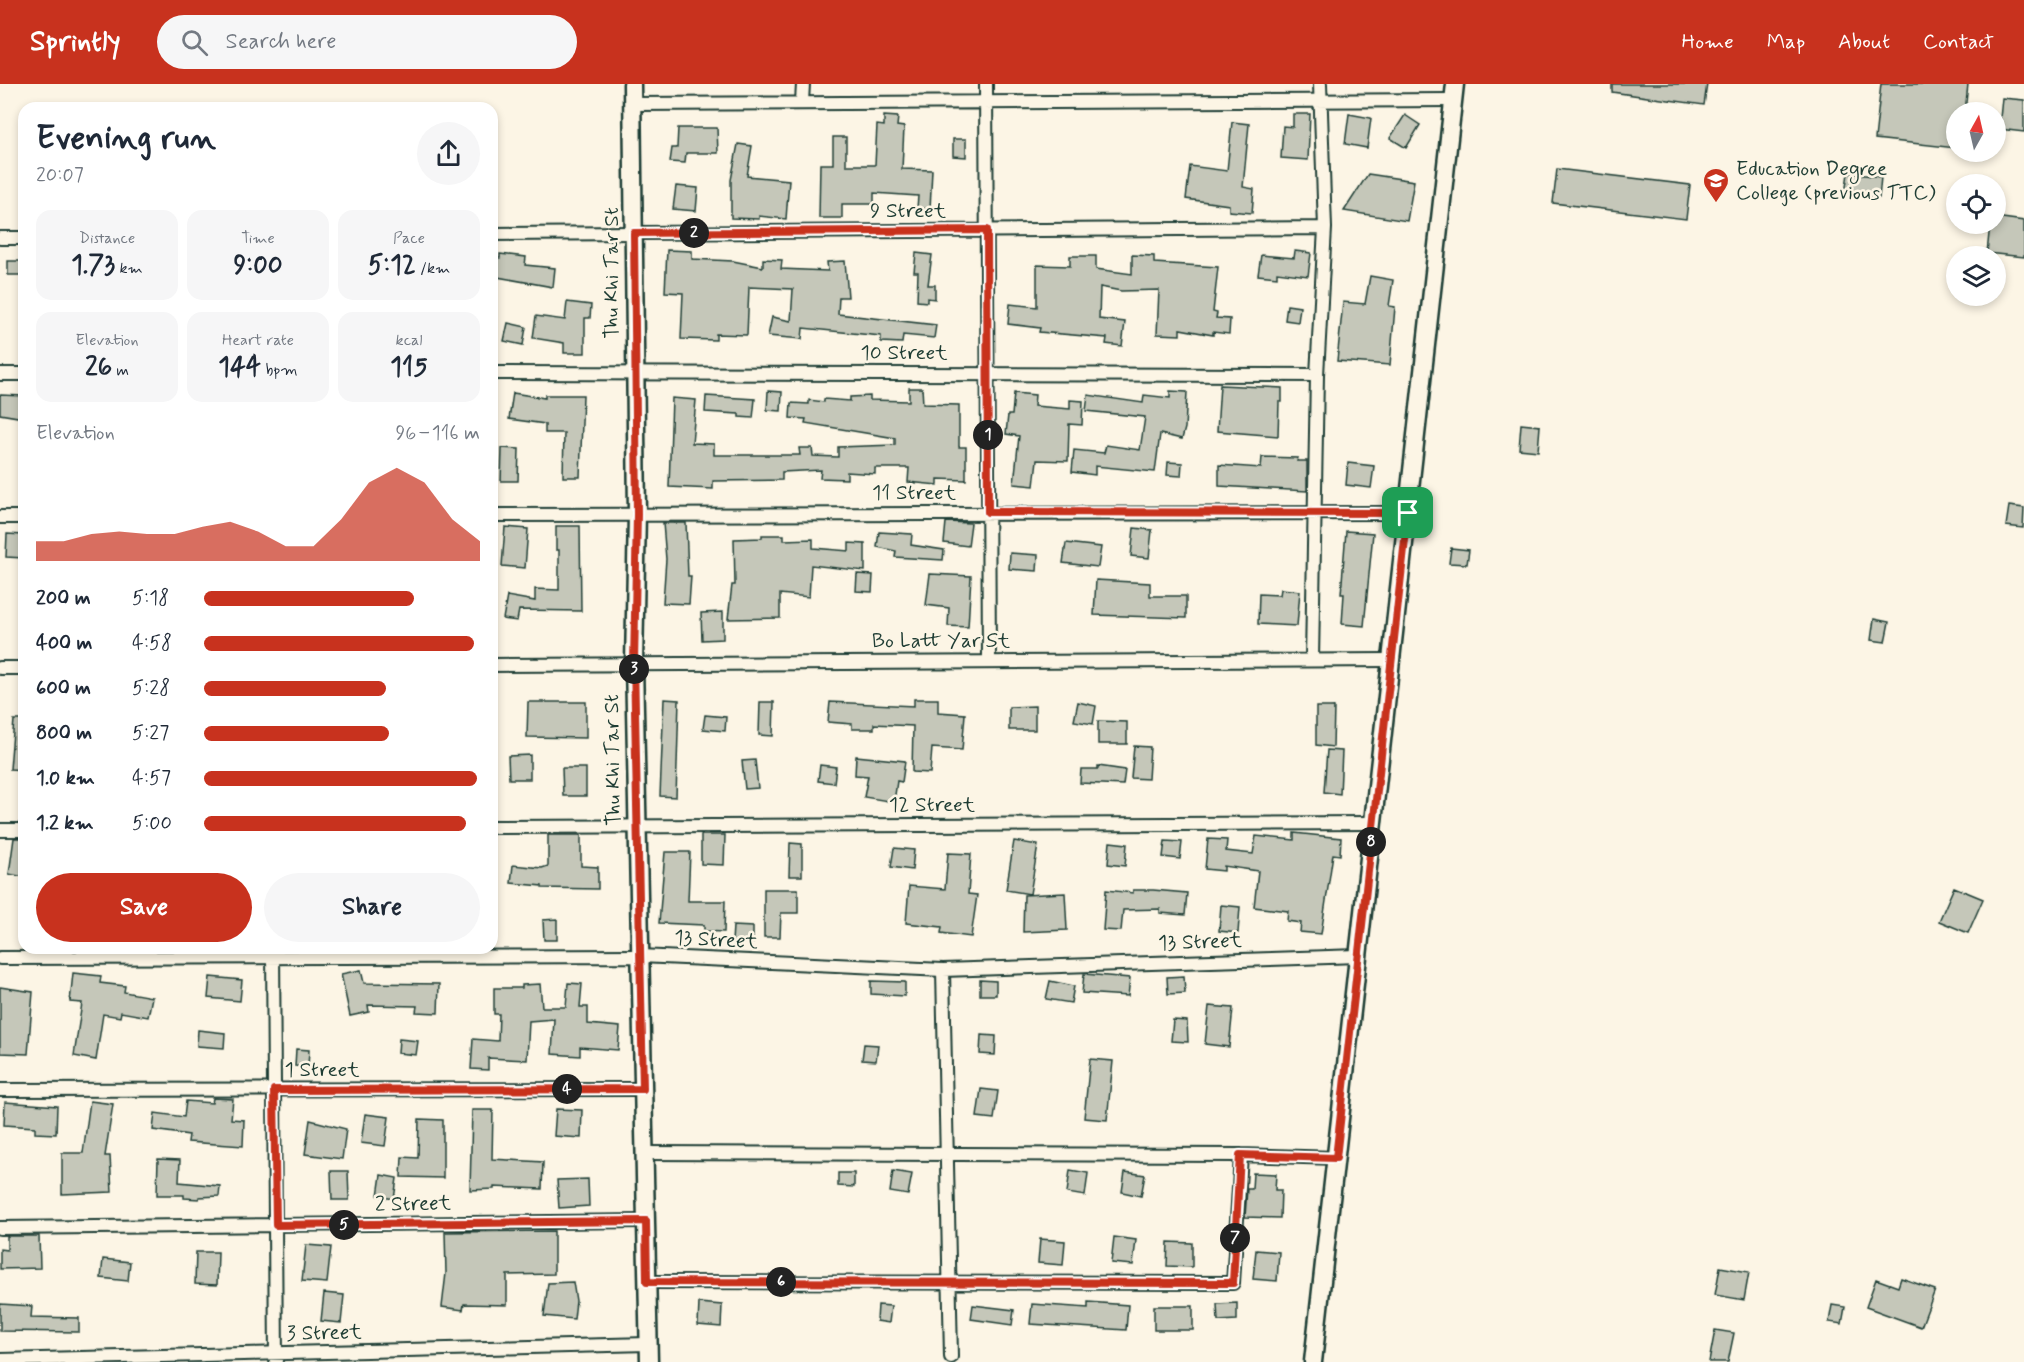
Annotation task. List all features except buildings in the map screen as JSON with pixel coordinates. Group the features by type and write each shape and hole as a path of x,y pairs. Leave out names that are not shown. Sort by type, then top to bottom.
{"street":[{"name":"Thu Khi Tar St","path":"632,84 637,514 634,663 649,1362"},
{"path":"802,84 802,102"},
{"path":"986,84 989,660"},
{"path":"1312,660 1317,375 1324,228 1320,84"},
{"path":"633,104 1321,99 1454,92 1313,1362"},
{"name":"9 Street","path":"498,234 1324,228"},
{"path":"0,238 18,238"},
{"name":"10 Street","path":"498,373 1317,375"},
{"path":"0,374 18,374"},
{"name":"11 Street","path":"498,515 988,512 1408,513"},
{"path":"0,517 18,517"},
{"name":"Bo Latt Yar St","path":"498,664 1391,660"},
{"path":"0,668 18,668"},
{"name":"12 Street","path":"498,827 1373,823"},
{"path":"0,830 18,830"},
{"name":"13 Street","path":"0,958 182,954"},
{"path":"273,954 276,1358"},
{"name":"13 Street","path":"456,954 640,956 944,970 1358,956"},
{"path":"944,970 951,1356"},
{"name":"1 Street","path":"0,1090 643,1089"},
{"path":"644,1153 1240,1155 1336,1158"},
{"path":"647,1282 1233,1283 1240,1155"},
{"name":"2 Street","path":"0,1228 646,1221"},
{"name":"3 Street","path":"0,1360 276,1358 648,1344"}],"place":[{"name":"Education Degree College (previous TTC)","path":"1716,204"}],"route":[{"path":"987,230 988,512 1408,513 1336,1158 1240,1155 1233,1283 647,1282 646,1221 276,1225 274,1090 643,1089 634,663 637,514 634,233 987,230"}]}
